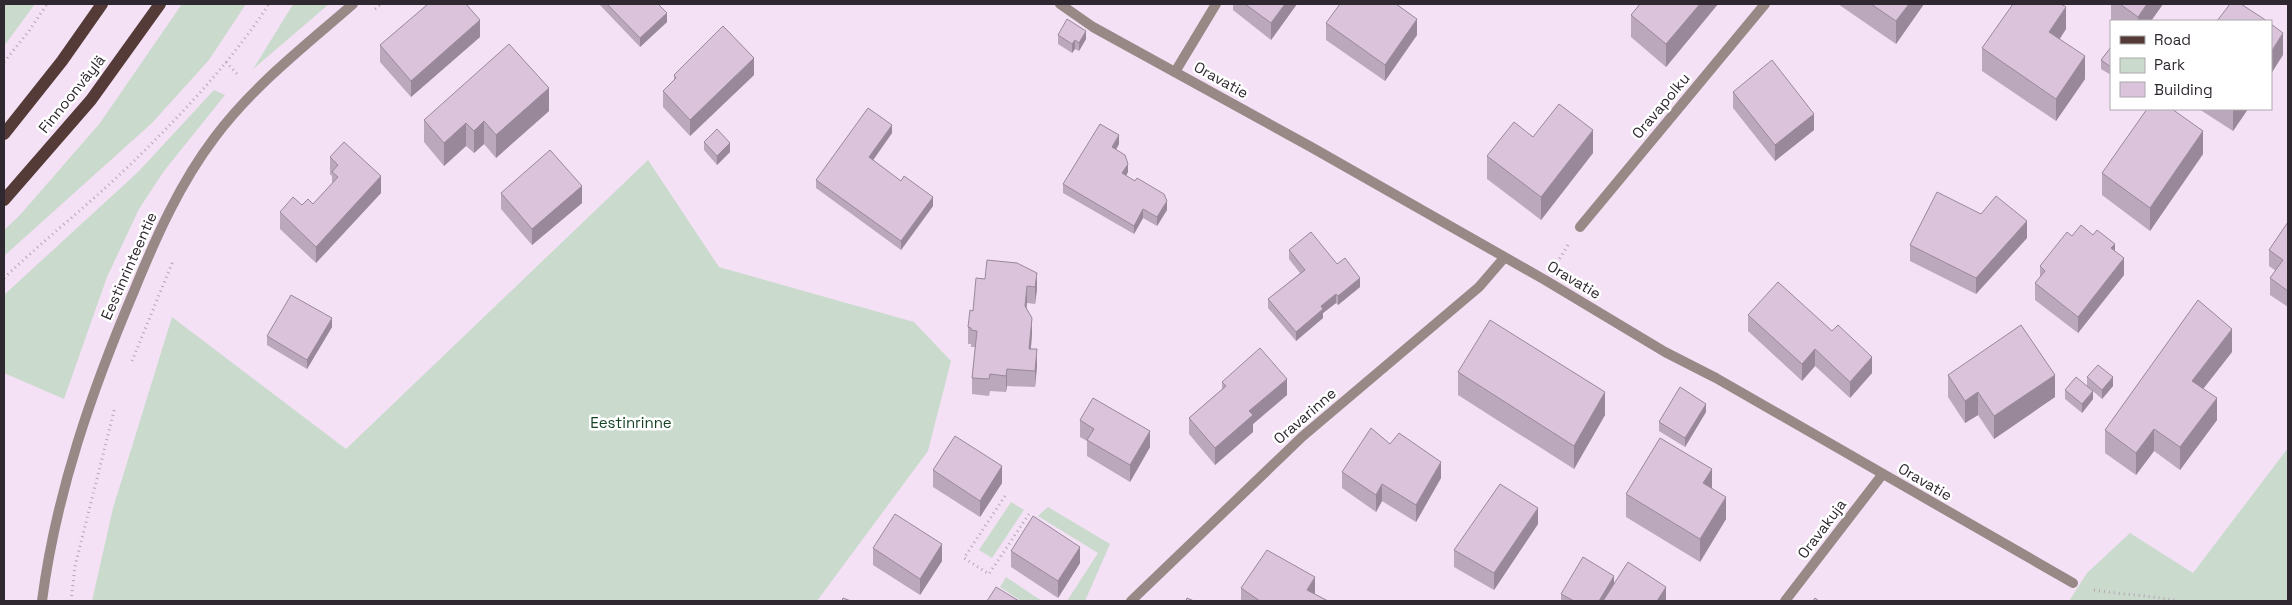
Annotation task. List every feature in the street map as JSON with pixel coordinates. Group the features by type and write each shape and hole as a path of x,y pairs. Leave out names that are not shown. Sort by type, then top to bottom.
{"main road":[{"name":"Finnoonväylä","path":"4,134 62,61 102,4"},
{"name":"Finnoonväylä","path":"4,200 91,100 160,4"}],"street":[{"name":"Eestinrinteentie","path":"42,601 68,472 102,366 150,254 187,176 215,136 253,93 290,58 353,4"},
{"name":"Oravatie","path":"1060,4 1093,27 1311,147 1545,280 1665,352 1716,378 2073,583"},
{"path":"1176,72 1216,4"},
{"name":"Oravapolku","path":"1580,228 1765,4"},
{"name":"Oravarinne","path":"1131,601 1303,436 1479,287 1504,258"},
{"name":"Oravakuja","path":"1785,601 1882,475"}],"path":[{"path":"4,62 29,31 47,4"},
{"path":"4,278 133,162 206,87 250,34 269,4"},
{"path":"1545,280 1580,228"},
{"path":"131,363 175,256"},
{"path":"70,601 75,566 115,404"},
{"path":"1005,496 964,558 989,574 1029,514"},
{"path":"2073,583 2110,593 2149,595 2178,601"}],"green space":[{"path":"4,4 35,4 4,46"},
{"path":"182,4 246,4 209,60 152,123 4,256 4,230 20,215 100,123"},
{"path":"294,4 329,4 253,69 292,6"},
{"path":"214,90 225,95 164,171 139,209 107,277 64,399 4,373 4,295 138,172"},
{"name":"Eestinrinne","path":"648,160 719,267 914,322 951,361 928,451 817,601 92,601 113,508 172,317 346,449"},
{"path":"2288,448 2288,601 2069,601 2087,573 2130,533 2193,573"},
{"path":"1011,502 1024,510 992,558 979,550"},
{"path":"1048,507 1110,544 1085,601 1067,601 1098,553 1038,516"},
{"path":"1006,577 1042,601 1021,601 1000,587"}],"building":[{"path":"428,4 466,4 480,20 411,81 380,45"},
{"path":"607,4 658,4 667,13 640,38"},
{"path":"1245,4 1285,4 1271,23"},
{"path":"1340,4 1396,4 1417,19 1385,65 1326,23"},
{"path":"1640,4 1700,4 1666,44 1631,15"},
{"path":"1871,4 1909,4 1896,21"},
{"path":"2013,4 2061,4 2066,7 2049,32 2085,56 2056,99 1982,48"},
{"path":"2120,4 2147,4 2138,17"},
{"path":"2230,4 2241,4 2265,20 2218,20"},
{"path":"1067,19 1086,31 1079,43 1075,40 1072,44 1058,35"},
{"path":"2272,25 2283,33 2272,50"},
{"path":"723,26 754,58 690,120 663,91 676,78 674,75"},
{"path":"509,44 549,88 496,135 484,121 474,131 466,123 444,143 424,120"},
{"path":"2110,48 2110,66 2101,60"},
{"path":"1772,60 1814,114 1775,145 1733,92"},
{"path":"1559,104 1593,130 1541,197 1487,156 1514,122 1533,137"},
{"path":"868,108 892,125 869,157 901,181 904,176 933,197 901,241 816,180"},
{"path":"2146,110 2173,110 2203,131 2150,208 2102,173"},
{"path":"1100,124 1119,135 1112,147 1125,155 1128,164 1122,173 1135,181 1137,178 1164,194 1167,201 1157,217 1143,209 1134,226 1063,184"},
{"path":"717,129 730,143 717,156 704,142"},
{"path":"344,142 381,176 316,247 280,212 293,197 302,205 308,199 313,204 338,177 332,172 338,165 330,157"},
{"path":"550,150 582,186 532,229 501,193"},
{"path":"1937,192 1981,214 1996,196 2027,221 1976,278 1910,245"},
{"path":"2288,222 2288,291 2270,278 2283,260 2269,250"},
{"path":"2081,225 2093,235 2097,230 2115,244 2111,248 2124,258 2078,317 2035,283 2045,271 2040,266 2067,232 2072,236"},
{"path":"1311,232 1337,264 1345,258 1360,278 1338,296 1336,294 1321,306 1323,309 1296,332 1268,299 1305,270 1289,250"},
{"path":"987,260 1017,263 1037,273 1035,287 1027,286 1025,306 1032,318 1029,349 1037,349 1035,371 1007,369 1006,376 990,374 989,379 972,378 977,331 971,330 968,327 970,310 973,311 976,278 985,279"},
{"path":"1778,282 1832,331 1838,325 1872,357 1850,382 1815,349 1802,364 1748,315"},
{"path":"291,295 332,318 307,360 267,336"},
{"path":"2198,300 2232,329 2192,381 2217,398 2180,447 2154,429 2136,453 2105,430"},
{"path":"1490,320 1605,392 1574,446 1458,372"},
{"path":"2021,325 2055,375 1994,416 1978,392 1965,401 1948,375"},
{"path":"1260,348 1287,379 1249,411 1253,415 1215,448 1189,418 1226,386 1222,382"},
{"path":"2098,365 2113,377 2102,390 2087,377"},
{"path":"2076,377 2093,391 2082,404 2065,390"},
{"path":"1680,387 1706,404 1685,438 1659,422"},
{"path":"1093,398 1150,431 1130,465 1087,440 1094,429 1080,420"},
{"path":"1371,428 1390,444 1399,433 1441,462 1416,505 1382,484 1376,495 1342,472"},
{"path":"955,436 1002,466 980,501 933,470"},
{"path":"1660,438 1712,469 1703,483 1726,497 1700,539 1626,494"},
{"path":"1500,484 1538,508 1494,573 1454,550"},
{"path":"895,514 942,544 920,579 873,548"},
{"path":"1033,516 1080,547 1058,581 1011,551"},
{"path":"1267,550 1315,577 1307,590 1328,601 1260,601 1241,588"},
{"path":"1583,557 1614,576 1599,601 1574,601 1561,594"},
{"path":"1628,562 1666,587 1657,601 1603,601"},
{"path":"996,587 1019,601 987,601"}]}
